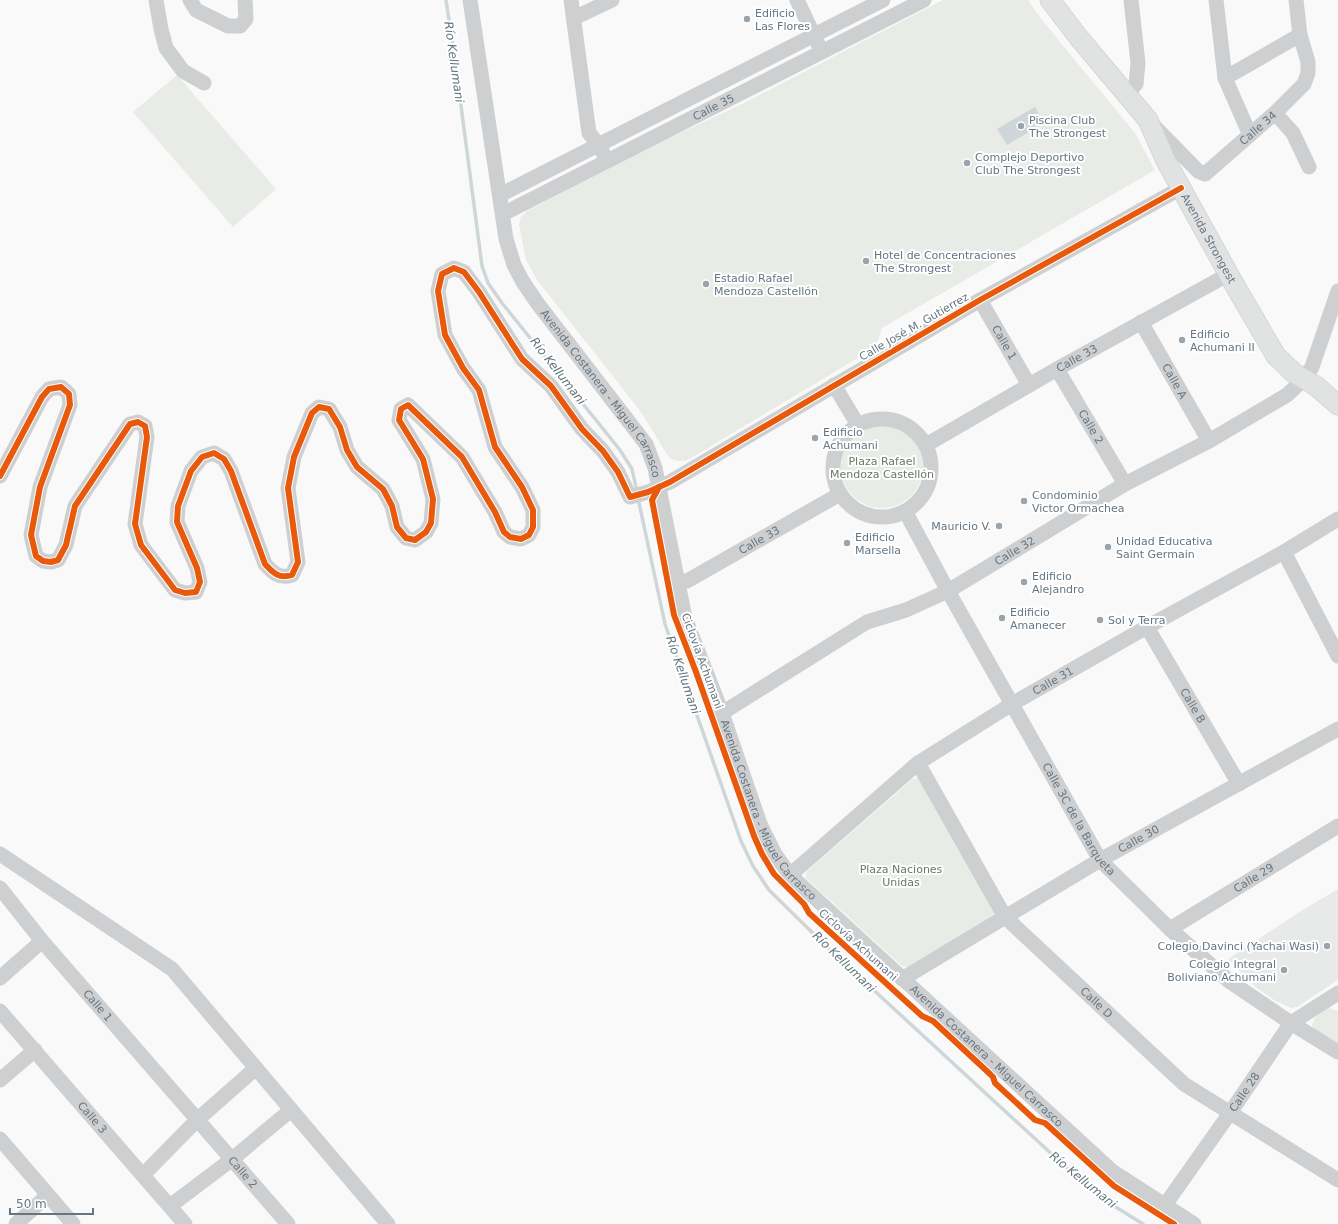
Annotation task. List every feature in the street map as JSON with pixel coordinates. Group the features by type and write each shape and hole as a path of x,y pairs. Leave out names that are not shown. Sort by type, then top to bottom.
{"main road":[{"name":"Avenida Strongest","path":"1050,0 1079,38 1148,120 1166,161 1276,356 1294,373 1316,386 1338,405"}],"street":[{"path":"156,0 166,48 183,71 204,83"},
{"path":"190,0 196,10 228,26 240,26 246,19 244,0"},
{"name":"Avenida Costanera - Miguel Carrasco","path":"470,0 506,239 514,265 523,282 646,444 655,468 654,489 685,618 722,713 760,824 774,854 790,875 1112,1171 1194,1224"},
{"path":"571,0 589,133 599,145 607,162"},
{"path":"574,18 612,0"},
{"path":"797,0 822,51"},
{"name":"Calle 35","path":"500,195 882,0"},
{"path":"1126,94 1136,84 1138,63 1131,0"},
{"path":"1216,0 1225,78 1250,135"},
{"name":"Calle 34","path":"1148,120 1198,172 1205,174 1275,113 1304,84 1308,74 1308,62 1300,35 1296,0"},
{"name":"Calle 35","path":"503,214 748,90 918,1"},
{"path":"1225,78 1300,35"},
{"path":"739,73 748,90"},
{"path":"686,101 693,117"},
{"path":"1275,113 1293,133 1309,167"},
{"name":"Calle José M. Gutierrez","path":"0,476 42,397 49,389 61,387 69,394 70,405 40,487 31,535 36,556 43,561 51,562 58,560 66,545 75,506 130,424 138,422 145,426 147,437 135,524 141,545 175,590 185,593 196,592 200,582 197,568 177,522 178,506 191,471 202,457 214,453 224,459 231,471 265,564 273,573 285,578 292,575 298,562 288,488 294,457 312,412 319,407 329,408 340,427 347,450 357,467 382,489 392,506 397,527 406,538 415,540 426,532 430,523 433,499 423,459 399,420 401,409 408,405 462,457 495,512 504,532 510,537 521,539 529,534 534,526 533,510 522,487 496,447 479,390 463,368 445,335 438,291 442,274 454,268 464,272 479,292 522,358 551,386 582,429 603,451 618,472 630,497 654,489 980,300 1181,188"},
{"name":"Calle 33","path":"926,445 1057,369 1229,274"},
{"name":"Calle 32","path":"722,713 867,622 906,610 948,591 1125,484 1209,441 1287,394 1304,379 1312,367 1337,296"},
{"name":"Calle 1","path":"980,300 1029,385"},
{"name":"Calle A","path":"1141,322 1209,441"},
{"name":"Calle 2","path":"1057,369 1125,484"},
{"path":"834,385 858,425"},
{"path":"889,419 904,423 917,432 926,445 931,460 931,475 926,490 917,502 905,511 890,516 874,516 860,511 840,494 834,475 834,461 838,447 842,441 847,434 858,425 873,420 889,419"},
{"name":"Calle 33","path":"677,582 687,581 840,494"},
{"name":"Calle 3C de la Barqueta","path":"905,511 948,591 1100,860 1170,929 1229,981 1291,1023 1338,1052"},
{"name":"Calle 31","path":"790,875 918,763 1012,704 1147,627 1284,552 1338,519"},
{"path":"1284,552 1338,656"},
{"name":"Calle B","path":"1147,627 1238,784"},
{"name":"Calle 30","path":"902,979 1100,860 1338,728"},
{"name":"Calle D","path":"918,763 1005,917 1184,1084 1338,1180"},
{"name":"Calle 29","path":"1170,929 1338,826"},
{"path":"0,854 172,969 388,1224"},
{"name":"Calle 1","path":"0,888 42,941 197,1120"},
{"path":"0,978 42,941"},
{"name":"Calle 28","path":"1165,1205 1230,1114 1291,1023 1338,993"},
{"name":"Calle 3","path":"0,1011 185,1224"},
{"path":"0,1080 35,1050"},
{"path":"143,1175 197,1120 256,1068"},
{"path":"170,1206 231,1160 291,1110"},
{"name":"Calle 2","path":"197,1120 288,1224"},
{"path":"0,1139 73,1224"},
{"path":"16,1224 48,1195"}],"shaded area":[{"name":"Piscina Club The Strongest","path":"1035,107 1044,123 1007,145 997,129"},
{"name":"Colegio Integral Boliviano Achumani","path":"1338,889 1338,980 1297,1007 1291,1008 1274,1000 1254,986 1228,959 1298,913"}],"green space":[{"path":"943,0 1028,0 1042,20 1135,133 1155,170 882,328 876,347 691,458 685,461 671,459 638,408 537,280 526,260 519,224 521,217 527,211 629,157 742,104"},
{"path":"177,75 276,189 233,227 133,112"},
{"name":"Plaza Rafael Mendoza Castellón","path":"882,426 898,429 911,438 920,451 923,467 920,483 911,496 898,505 882,508 866,505 853,496 844,483 841,467 844,451 853,438 866,429"},
{"name":"Plaza Naciones Unidas","path":"919,778 995,910 994,916 907,967 902,966 806,878 806,872 913,779"},
{"path":"1329,1008 1338,1011 1338,1047 1317,1033 1312,1026 1316,1017"}],"waterway":[{"name":"Río Kellumani","path":"446,0 482,266 488,283 502,303 620,450 632,469 637,492"},
{"name":"Río Kellumani","path":"638,498 665,624 741,841 753,866 769,890 828,948 1069,1170 1106,1201 1143,1224"}],"cycle path":[{"path":"0,476 42,397 49,389 61,387 69,394 70,405 40,487 31,535 36,556 43,561 51,562 58,560 66,545 75,506 130,424 138,422 145,426 147,437 135,524 141,545 175,590 185,593 196,592 200,582 197,568 177,522 178,506 191,471 202,457 214,453 224,459 231,471 265,564 280,576 292,575 298,562 288,488 294,457 312,413 319,407 329,409 340,427 347,450 357,467 383,489 392,506 397,527 406,538 415,540 426,532 431,523 433,499 423,459 399,420 401,409 408,405 462,457 495,512 504,532 510,537 521,539 529,535 533,527 533,510 522,487 495,447 479,390 463,368 445,335 438,291 442,274 454,268 464,272 479,292 522,359 551,386 582,429 603,451 618,472 630,497 648,492 670,482 980,300 1181,188"},
{"name":"Ciclovía Achumani","path":"659,487 652,500 674,615 696,672 754,836 762,854 774,874 804,904 809,913 922,1016 933,1021 990,1074 995,1083 1035,1120 1045,1123 1114,1186 1174,1224"}],"place":[{"name":"Edificio Las Flores","path":"747,19"},
{"name":"Piscina Club The Strongest","path":"1021,126"},
{"name":"Complejo Deportivo Club The Strongest","path":"967,163"},
{"name":"Hotel de Concentraciones The Strongest","path":"866,261"},
{"name":"Estadio Rafael Mendoza Castellón","path":"706,284"},
{"name":"Edificio Achumani II","path":"1182,340"},
{"name":"Edificio Achumani","path":"815,438"},
{"name":"Condominio Victor Ormachea","path":"1024,501"},
{"name":"Mauricio V.","path":"999,526"},
{"name":"Edificio Marsella","path":"847,543"},
{"name":"Unidad Educativa Saint Germain","path":"1108,547"},
{"name":"Edificio Alejandro","path":"1024,582"},
{"name":"Edificio Amanecer","path":"1002,618"},
{"name":"Sol y Terra","path":"1100,620"},
{"name":"Colegio Davinci (Yachai Wasi)","path":"1327,946"},
{"name":"Colegio Integral Boliviano Achumani","path":"1284,970"}]}
